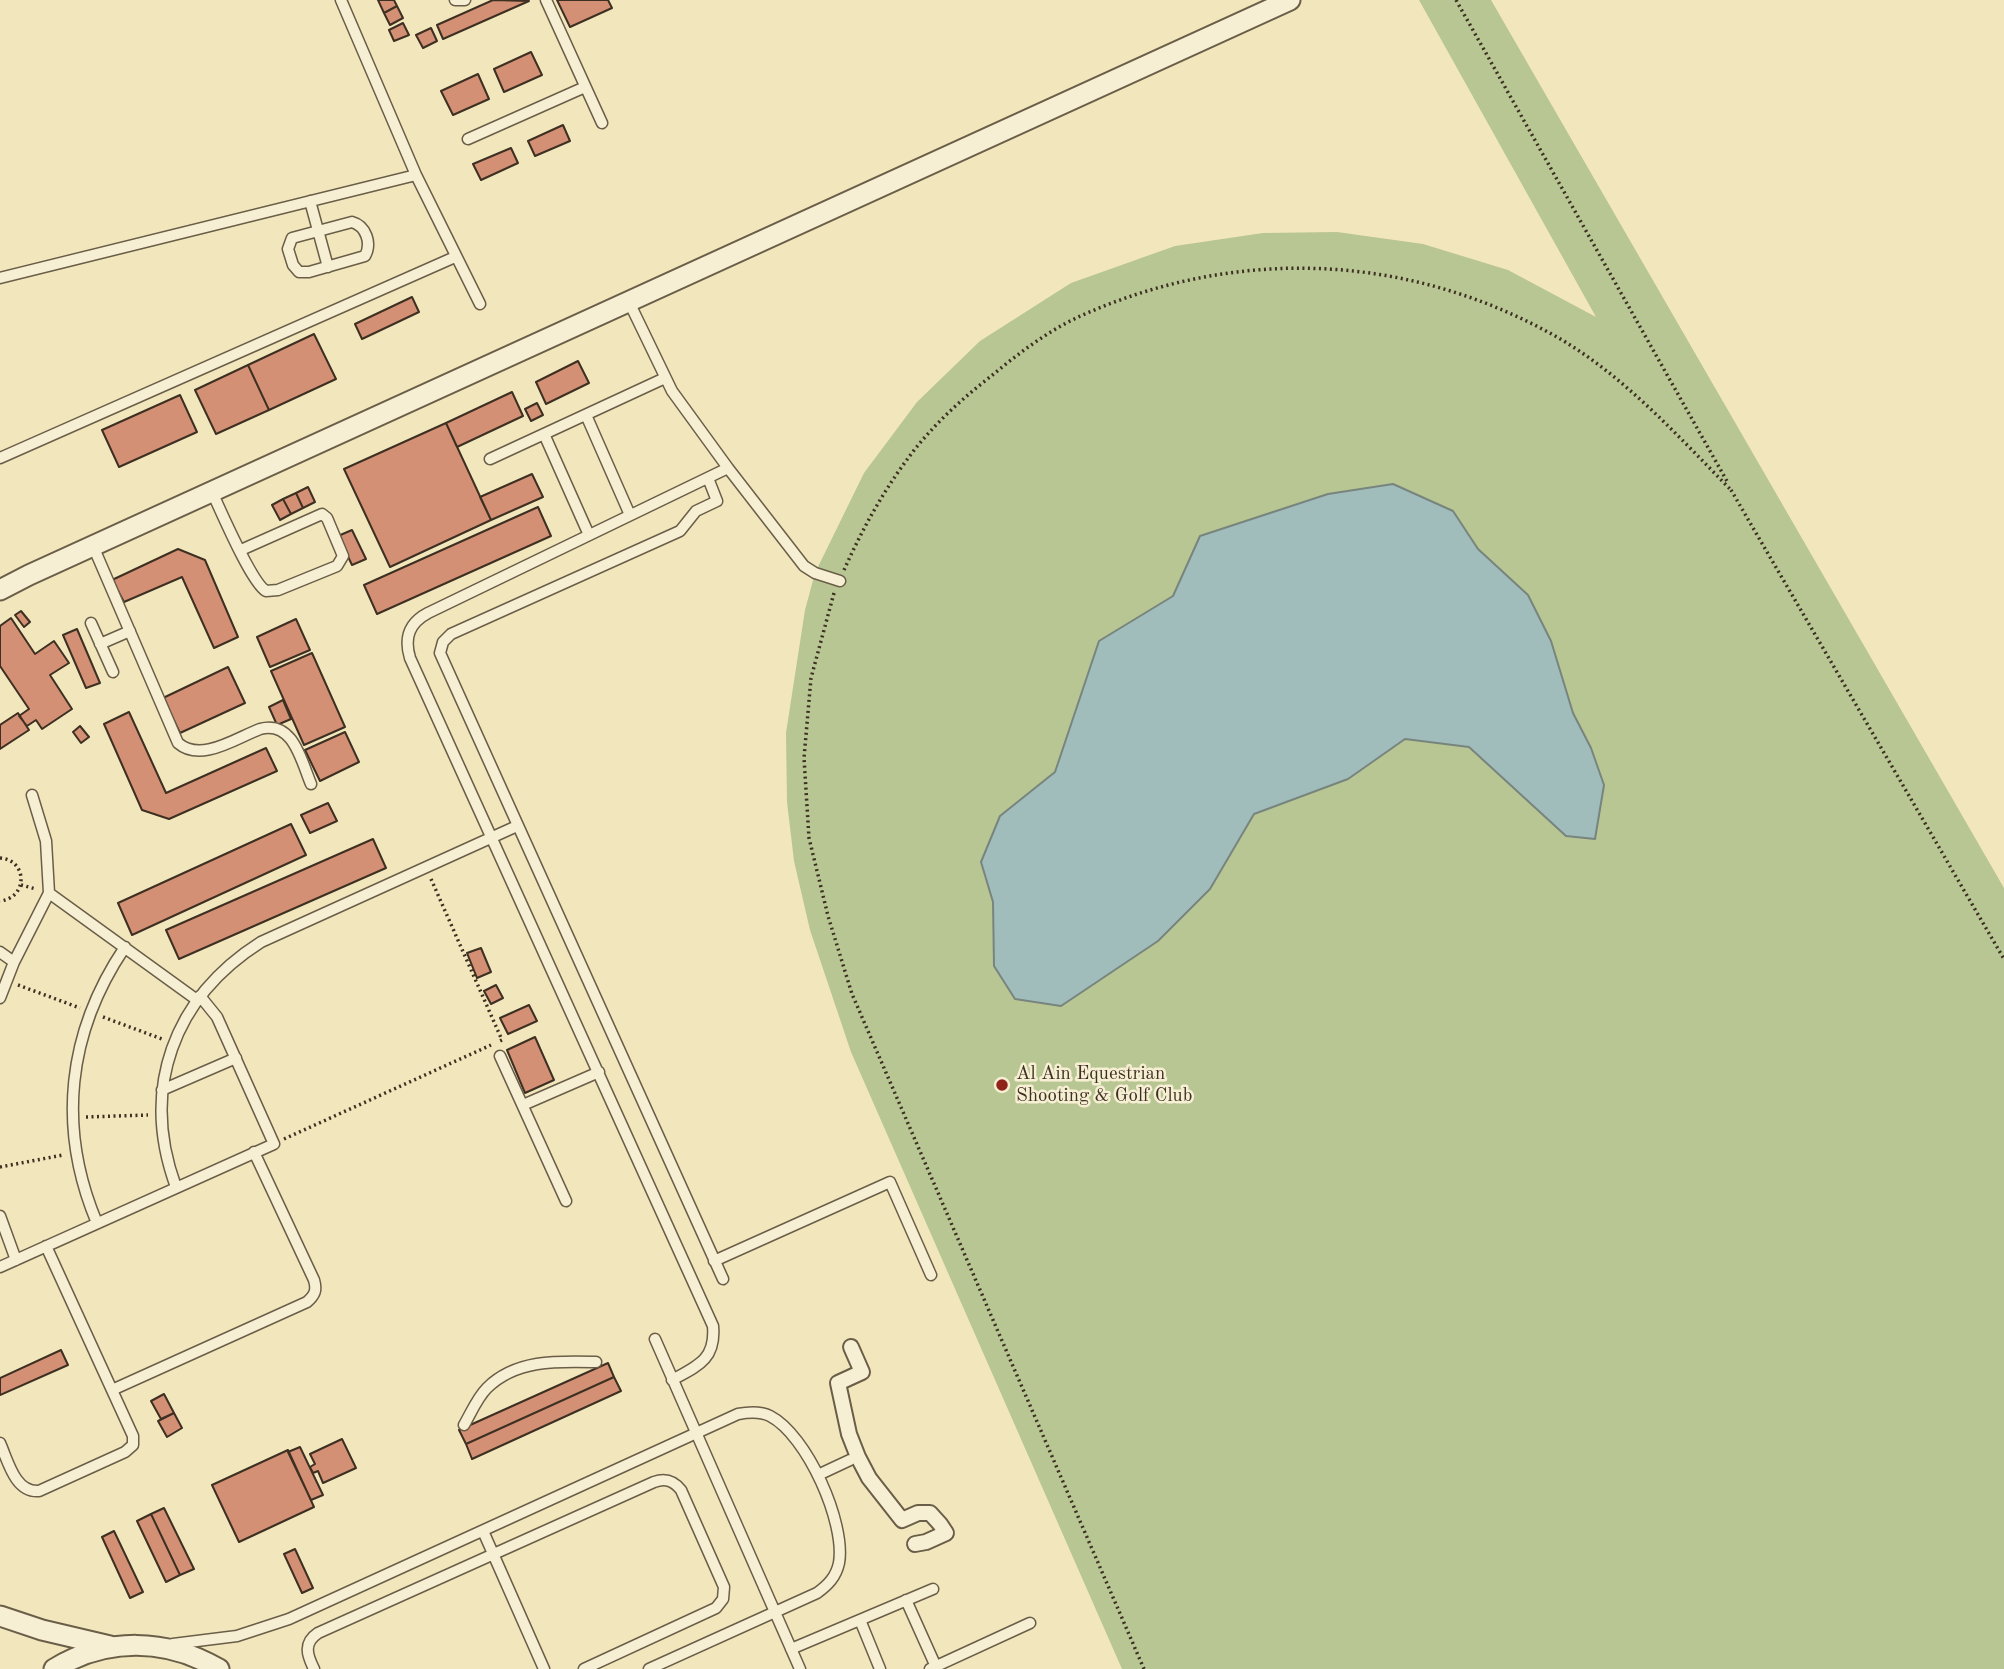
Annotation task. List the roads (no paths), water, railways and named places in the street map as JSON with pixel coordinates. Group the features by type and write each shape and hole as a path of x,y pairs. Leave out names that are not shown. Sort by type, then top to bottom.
{"street":[{"path":"0,590 1290,0"},
{"path":"851,1347 862,1372 838,1382 849,1434 858,1457 869,1478 902,1520 918,1513 930,1513 946,1534 915,1544"},
{"path":"0,1615 42,1630 111,1647"},
{"path":"54,1669 82,1655 135,1644 158,1646 189,1654 219,1669"}],"lane":[{"path":"341,0 416,175 480,304"},
{"path":"455,0 466,0"},
{"path":"546,0 602,123"},
{"path":"468,139 585,86"},
{"path":"0,278 416,175"},
{"path":"310,201 328,267"},
{"path":"352,222 360,225 369,246 365,256 304,273 299,272 293,265 288,249 289,241 318,231 352,222"},
{"path":"0,458 455,257"},
{"path":"629,302 665,378 728,468 804,565 815,573 840,580"},
{"path":"490,459 665,378"},
{"path":"586,415 630,515"},
{"path":"544,434 589,535"},
{"path":"672,1380 703,1361 713,1345 713,1326 410,658 407,636 418,618 728,468"},
{"path":"708,478 717,501 696,511 680,531 451,635 443,642 440,653 723,1279"},
{"path":"212,492 258,585 266,591 272,592 337,565 343,556 327,518 322,514 241,550"},
{"path":"93,546 178,743 194,752 205,751 260,729 274,727 284,731 292,740 311,784"},
{"path":"91,623 113,672"},
{"path":"100,644 130,631"},
{"path":"0,998 14,962 49,893 46,841 32,795"},
{"path":"176,1187 165,1152 161,1115 162,1090 174,1043 198,998 223,970 261,942 517,826"},
{"path":"0,1267 274,1143 217,1017 198,998 49,893"},
{"path":"97,1223 84,1189 76,1153 72,1118 74,1077 85,1025 102,985 125,947"},
{"path":"0,952 14,962"},
{"path":"500,1056 566,1201"},
{"path":"162,1090 236,1058"},
{"path":"523,1105 599,1072"},
{"path":"112,1390 307,1302 316,1292 314,1280 254,1152"},
{"path":"714,1261 890,1182 932,1275"},
{"path":"0,1216 16,1260"},
{"path":"0,1443 18,1482 32,1492 125,1452 133,1445 133,1436 46,1246"},
{"path":"654,1339 800,1669"},
{"path":"464,1425 481,1395 500,1378 542,1362 596,1362"},
{"path":"158,1646 237,1636 289,1619 738,1414 763,1413 787,1431 818,1475 836,1528 839,1562 835,1574 828,1585 817,1593 649,1669"},
{"path":"818,1475 858,1457"},
{"path":"314,1669 307,1652 313,1637 654,1482 667,1480 678,1486 724,1587 723,1599 716,1608 584,1669"},
{"path":"483,1531 544,1669"},
{"path":"791,1649 933,1589"},
{"path":"906,1600 934,1668 1030,1623"},
{"path":"860,1620 880,1669"}],"water":[{"path":"1393,484 1453,511 1478,549 1528,595 1551,641 1573,713 1591,748 1604,785 1595,839 1566,836 1469,747 1405,739 1348,779 1254,814 1210,889 1158,941 1061,1006 1015,999 994,966 993,902 981,862 1000,816 1055,772 1099,641 1173,596 1200,536 1328,494"}],"place":[{"name":"Al Ain Equestrian Shooting & Golf Club","path":"1002,1085"}]}
